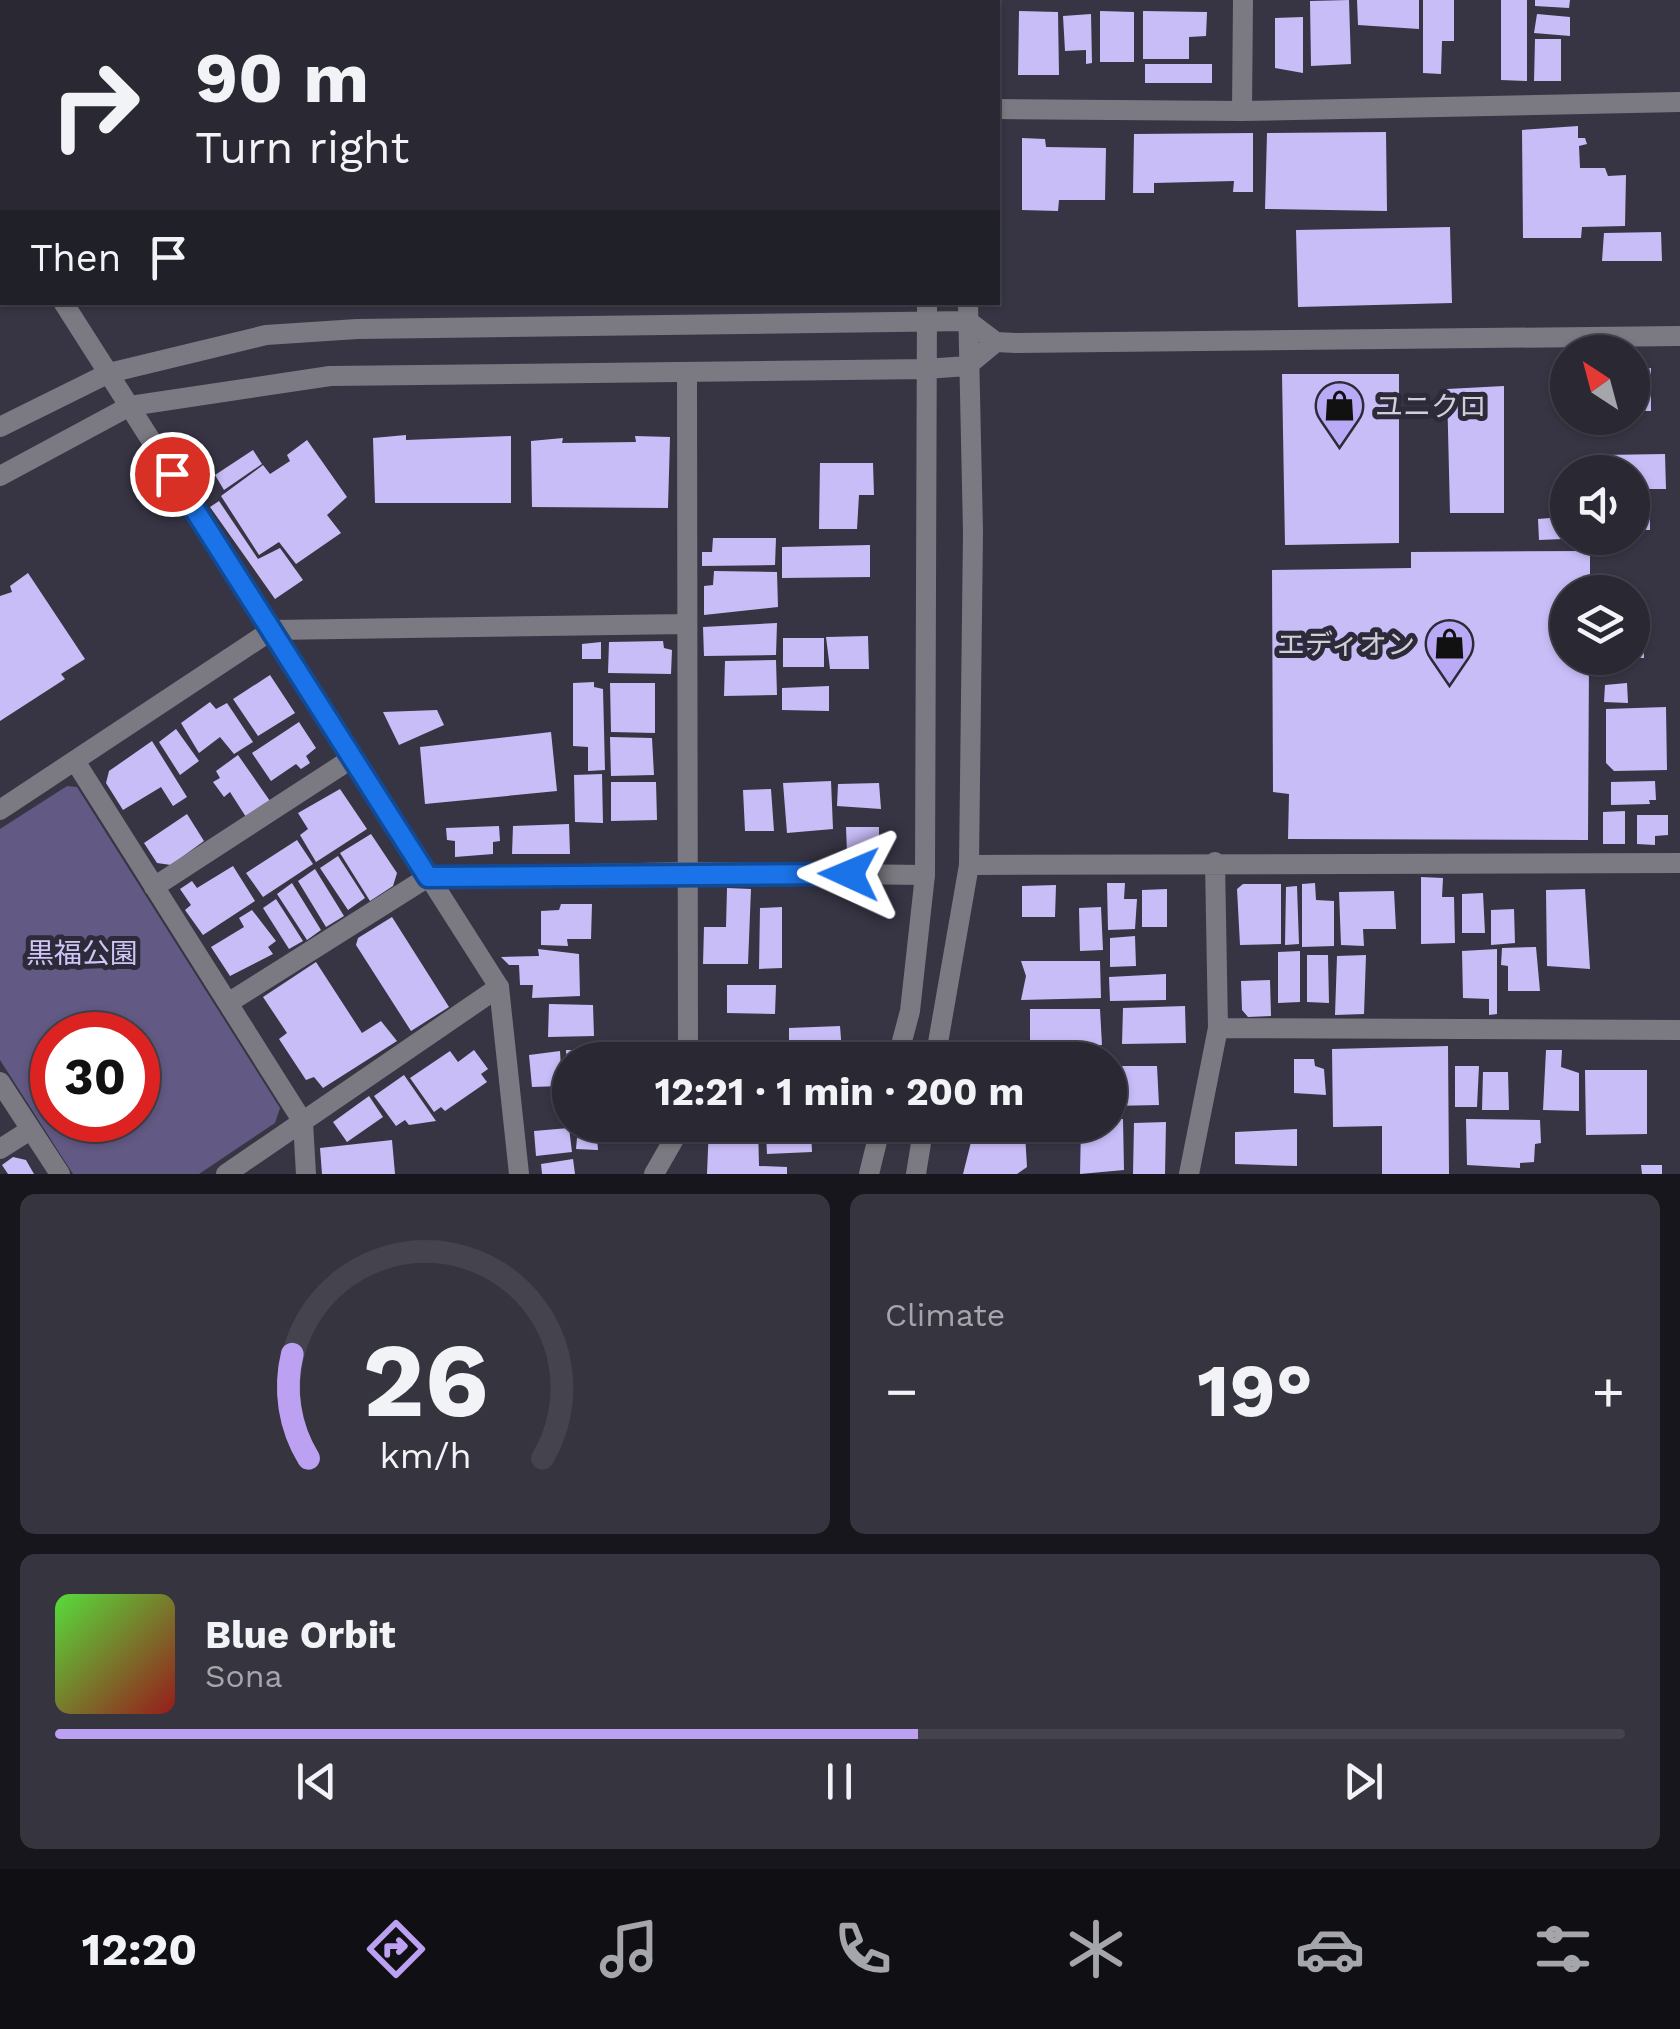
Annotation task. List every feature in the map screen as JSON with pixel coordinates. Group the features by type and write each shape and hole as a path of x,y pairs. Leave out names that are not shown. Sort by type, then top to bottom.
{"street":[{"path":"1242,112 1243,0"},
{"path":"1000,109 1242,112 1680,102"},
{"path":"65,305 498,988 519,1174"},
{"path":"902,1042 910,1011 925,875 927,312"},
{"path":"0,428 109,373 266,336 356,329 968,312 996,342"},
{"path":"938,1042 968,866 973,532 968,312"},
{"path":"0,476 130,406 330,376 926,369 968,366 996,342 1680,336"},
{"path":"687,374 688,1042"},
{"path":"0,810 272,630 687,624"},
{"path":"154,886 354,757"},
{"path":"75,761 302,1122 306,1174"},
{"path":"1189,1174 1218,1028 1216,862"},
{"path":"968,866 1680,863"},
{"path":"228,1003 428,877 689,872 925,875"},
{"path":"226,1174 498,988"},
{"path":"1218,1028 1680,1030"},
{"path":"0,1082 30,1130 0,1149"},
{"path":"38,1142 60,1174"},
{"path":"654,1174 672,1142"},
{"path":"869,1174 877,1142"},
{"path":"916,1174 921,1142"}],"green space":[{"name":"黒福公園","path":"67,786 77,787 280,1108 275,1123 199,1174 73,1174 53,1142 160,1142 160,1012 30,1012 30,1107 0,1060 0,829"}],"building":[{"path":"1349,0 1351,64 1311,66 1310,1"},
{"path":"1357,0 1419,0 1419,29 1358,25"},
{"path":"1423,0 1454,0 1454,41 1442,41 1441,74 1423,73"},
{"path":"1501,0 1527,0 1527,81 1501,80"},
{"path":"1535,0 1570,0 1569,8 1535,6"},
{"path":"1019,11 1058,12 1059,75 1018,75"},
{"path":"1100,11 1134,12 1134,62 1100,62"},
{"path":"1143,11 1207,12 1206,36 1189,37 1189,59 1143,59"},
{"path":"1091,14 1092,63 1086,64 1086,50 1065,51 1063,16"},
{"path":"1537,14 1570,17 1570,36 1534,33"},
{"path":"1303,17 1303,73 1275,68 1275,18"},
{"path":"1535,39 1561,39 1561,81 1534,81"},
{"path":"1145,64 1212,64 1212,83 1145,83"},
{"path":"1578,126 1578,138 1585,138 1587,144 1579,146 1580,168 1605,168 1608,176 1626,175 1625,226 1582,227 1581,238 1523,238 1522,130"},
{"path":"1386,132 1387,211 1265,209 1267,133"},
{"path":"1253,133 1253,192 1233,192 1234,181 1154,183 1154,193 1133,193 1134,134"},
{"path":"1022,138 1045,139 1046,147 1106,148 1105,200 1059,200 1058,211 1022,210"},
{"path":"1450,227 1452,303 1298,307 1296,230"},
{"path":"1661,232 1662,261 1602,261 1604,233"},
{"path":"1282,374 1399,374 1399,543 1285,545"},
{"path":"1504,386 1504,513 1450,513 1447,389"},
{"path":"406,435 406,440 511,436 511,503 375,503 373,438"},
{"path":"635,436 670,437 668,508 532,507 531,441 563,438 562,443 636,442"},
{"path":"307,440 347,497 327,515 341,533 296,564 279,542 259,555 221,496 263,465 270,474 290,461 287,455"},
{"path":"253,450 262,464 224,490 215,475"},
{"path":"1665,454 1666,489 1650,489 1650,455 1602,455"},
{"path":"820,463 873,463 874,495 859,495 857,529 819,529"},
{"path":"219,501 258,559 280,548 303,580 275,599 210,507"},
{"path":"1550,518 1550,540 1539,540 1538,519"},
{"path":"713,538 776,538 775,565 702,566 702,552 712,552"},
{"path":"870,545 870,577 782,578 782,547"},
{"path":"1550,551 1550,555 1590,555 1590,575 1550,575 1550,675 1589,675 1588,840 1288,839 1289,794 1273,792 1272,570 1411,568 1411,552"},
{"path":"714,571 777,572 778,607 704,615 704,586 713,585"},
{"path":"28,573 85,659 61,674 65,679 0,721 0,596 12,592 10,586"},
{"path":"777,623 776,655 704,656 703,627"},
{"path":"868,636 869,669 830,669 826,637"},
{"path":"783,638 824,638 824,667 783,667"},
{"path":"663,641 664,648 672,650 671,674 608,673 609,642"},
{"path":"601,642 601,659 582,659 582,644"},
{"path":"776,660 777,695 724,696 725,661"},
{"path":"270,675 295,713 258,736 233,699"},
{"path":"594,682 594,687 603,689 605,770 588,771 588,747 573,746 573,683"},
{"path":"610,683 655,683 655,733 611,732"},
{"path":"1627,683 1628,703 1604,702 1605,685"},
{"path":"829,686 829,711 782,710 782,688"},
{"path":"210,702 216,709 227,703 253,742 234,754 220,737 199,753 181,723"},
{"path":"1666,707 1667,770 1614,771 1606,763 1606,709"},
{"path":"437,710 444,725 399,745 383,712"},
{"path":"299,722 316,748 306,756 310,763 301,769 296,764 271,781 252,753"},
{"path":"176,729 199,761 180,775 159,742"},
{"path":"551,732 557,791 425,804 420,747"},
{"path":"610,737 652,738 654,775 611,776"},
{"path":"152,741 187,797 173,806 161,787 123,810 106,783 109,771"},
{"path":"238,755 270,801 246,817 230,792 224,797 213,782 220,778 216,771"},
{"path":"602,774 603,823 575,822 574,775"},
{"path":"831,781 833,829 787,833 783,783"},
{"path":"1655,781 1656,800 1649,800 1650,804 1611,805 1611,782"},
{"path":"611,782 656,782 657,820 611,821"},
{"path":"879,783 881,809 837,806 838,784"},
{"path":"340,789 367,829 316,862 300,835 308,829 298,813"},
{"path":"771,789 774,831 745,831 743,790"},
{"path":"1625,811 1625,844 1603,844 1603,812"},
{"path":"187,814 204,841 171,865 157,863 144,843"},
{"path":"1637,815 1668,815 1668,835 1655,836 1655,845 1637,844"},
{"path":"569,824 570,854 512,854 513,826"},
{"path":"499,826 500,841 493,842 493,854 455,857 455,841 447,840 446,828"},
{"path":"846,827 879,827 879,845 871,853 847,853"},
{"path":"371,834 397,873 393,886 370,901 340,853"},
{"path":"297,840 313,864 263,897 246,873"},
{"path":"338,856 365,898 348,910 320,868"},
{"path":"233,866 255,901 203,935 185,910 191,905 180,889 192,881 197,888"},
{"path":"315,869 344,916 326,927 298,881"},
{"path":"1421,877 1443,878 1442,897 1454,897 1455,943 1421,944"},
{"path":"292,883 321,930 307,940 277,894"},
{"path":"1107,883 1125,883 1124,899 1137,899 1135,929 1108,930"},
{"path":"1315,883 1316,900 1334,901 1334,946 1302,947 1302,884"},
{"path":"1243,884 1281,884 1281,944 1240,945 1237,889"},
{"path":"1056,885 1055,917 1022,917 1022,886"},
{"path":"1297,886 1299,944 1285,945 1286,887"},
{"path":"727,888 751,889 748,964 703,964 704,927 726,927"},
{"path":"1167,889 1167,927 1142,927 1142,890"},
{"path":"1585,889 1590,969 1547,966 1546,890"},
{"path":"1394,891 1396,929 1363,929 1364,946 1341,945 1339,892"},
{"path":"1483,893 1485,933 1462,933 1462,894"},
{"path":"276,899 303,941 289,949 263,908"},
{"path":"561,904 592,904 591,939 567,939 568,946 541,945 541,911 559,910"},
{"path":"782,907 782,968 759,969 760,908"},
{"path":"1101,907 1103,950 1080,951 1079,908"},
{"path":"1514,909 1515,943 1491,945 1491,910"},
{"path":"252,910 276,941 268,947 273,954 230,976 211,947 244,927 239,918"},
{"path":"392,917 449,1007 411,1031 356,945 358,938"},
{"path":"1135,936 1136,966 1110,967 1110,938"},
{"path":"1536,947 1540,991 1508,991 1508,966 1501,965 1502,948"},
{"path":"538,949 579,954 580,996 532,998 533,985 520,985 519,965 509,965 501,957 539,956"},
{"path":"1497,949 1497,1014 1489,1015 1489,999 1463,998 1462,951"},
{"path":"1300,951 1300,1002 1278,1003 1278,952"},
{"path":"1307,955 1328,955 1329,1003 1307,1002"},
{"path":"1366,955 1364,1014 1335,1015 1337,956"},
{"path":"1021,961 1100,961 1101,998 1021,1000 1026,976"},
{"path":"316,962 362,1033 381,1021 397,1041 323,1088 314,1077 306,1080 279,1039 287,1033 263,997"},
{"path":"1166,974 1166,1000 1110,1001 1109,977"},
{"path":"1270,980 1271,1016 1248,1017 1242,1010 1241,981"},
{"path":"727,985 776,985 775,1014 727,1013"},
{"path":"549,1004 593,1005 594,1036 548,1037"},
{"path":"1185,1006 1186,1043 1122,1042 1123,1008"},
{"path":"1030,1009 1100,1009 1102,1042 1030,1042"},
{"path":"840,1026 841,1042 789,1042 789,1028"},
{"path":"1448,1046 1449,1174 1382,1174 1382,1126 1333,1127 1332,1049"},
{"path":"474,1050 488,1069 481,1074 487,1082 445,1111 441,1107 434,1112 410,1078 450,1051 458,1062"},
{"path":"1546,1050 1562,1050 1561,1067 1579,1073 1579,1111 1543,1110"},
{"path":"552,1052 552,1086 532,1087 529,1055"},
{"path":"1294,1059 1314,1059 1315,1066 1324,1069 1326,1095 1294,1093"},
{"path":"1127,1066 1157,1066 1159,1105 1127,1106"},
{"path":"1455,1066 1479,1066 1477,1107 1455,1107"},
{"path":"1585,1070 1647,1070 1647,1134 1586,1135"},
{"path":"1483,1072 1508,1072 1509,1110 1482,1110"},
{"path":"404,1075 436,1121 409,1125 405,1120 396,1126 374,1096"},
{"path":"369,1096 383,1117 347,1142 333,1122"},
{"path":"1466,1119 1540,1120 1541,1143 1535,1144 1534,1162 1520,1163 1520,1168 1467,1165"},
{"path":"1166,1122 1165,1174 1133,1174 1134,1123"},
{"path":"552,1129 552,1142 571,1142 572,1152 536,1156 534,1131"},
{"path":"1297,1129 1297,1166 1235,1164 1235,1132"},
{"path":"392,1140 395,1174 322,1174 320,1148"},
{"path":"577,1142 597,1142 598,1150 576,1149"},
{"path":"708,1142 758,1142 759,1166 787,1167 787,1174 707,1174"},
{"path":"766,1142 812,1142 812,1152 767,1154"},
{"path":"971,1142 1026,1142 1027,1167 1017,1174 963,1174"},
{"path":"1081,1142 1123,1142 1124,1170 1080,1174"},
{"path":"13,1157 26,1160 34,1174 8,1174 2,1165"},
{"path":"573,1159 575,1174 542,1174 541,1164"},
{"path":"1641,1165 1662,1165 1662,1174 1642,1174"}],"place":[{"name":"ユニクロ","path":"1340,448"},
{"name":"エディオン","path":"1450,686"}],"route":[{"path":"172,474 428,877 689,872 849,874"}]}
